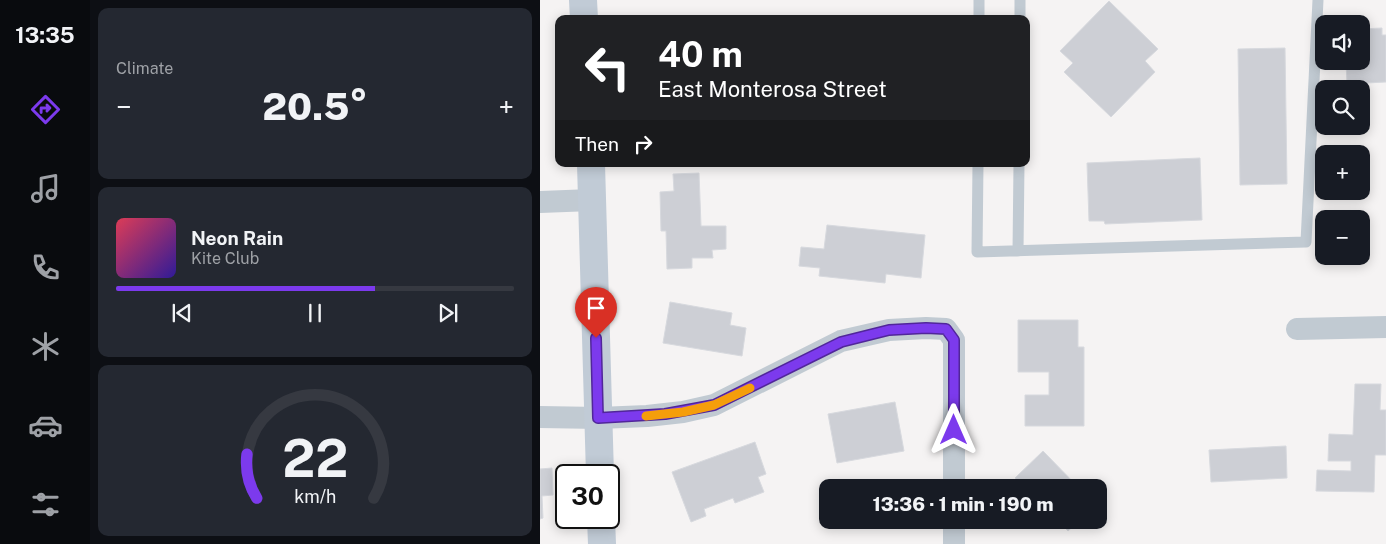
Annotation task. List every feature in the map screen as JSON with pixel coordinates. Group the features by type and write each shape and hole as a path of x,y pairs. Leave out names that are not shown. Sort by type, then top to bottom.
{"main road":[{"path":"583,0 584,15"},
{"path":"592,167 600,464"},
{"path":"601,529 602,544"}],"street":[{"path":"540,202 592,200"},
{"path":"1297,329 1386,327"},
{"path":"540,417 598,418 665,414 714,405 841,342 889,330 946,329 954,340 954,479"},
{"path":"954,529 954,544"}],"lane":[{"path":"979,0 979,15"},
{"path":"1020,0 1020,15"},
{"path":"978,167 977,252 1306,242 1318,0"},
{"path":"1018,251 1019,167"}],"building":[{"path":"1109,1 1158,49 1145,61 1155,72 1111,117 1064,72 1073,63 1060,51"},
{"path":"1382,28 1382,35 1386,35 1386,82 1370,83 1370,80 1347,80 1346,70 1370,70 1370,29"},
{"path":"1285,48 1287,184 1240,185 1238,49"},
{"path":"1200,158 1202,220 1105,224 1104,221 1089,221 1087,163"},
{"path":"699,173 701,226 726,226 726,249 712,250 713,258 692,258 692,268 667,269 666,231 661,231 660,192 674,191 673,174"},
{"path":"827,225 925,235 921,278 886,274 885,283 819,276 820,268 799,266 801,247 824,249"},
{"path":"670,302 732,313 730,325 746,328 742,356 663,343"},
{"path":"1018,320 1078,320 1078,347 1084,347 1084,426 1025,426 1025,395 1049,395 1049,372 1018,372"},
{"path":"1355,384 1381,384 1380,410 1386,410 1386,455 1375,455 1374,492 1316,491 1317,470 1351,471 1351,461 1328,461 1329,434 1353,435"},
{"path":"895,402 904,451 837,463 828,414"},
{"path":"755,442 766,474 758,477 764,492 735,503 733,498 704,509 706,516 691,522 672,472"},
{"path":"1286,446 1287,478 1211,482 1209,450"},
{"path":"1043,451 1070,479 1016,479"},
{"path":"552,468 553,495 542,496 543,518 540,519 540,469"}],"slow traffic":[{"path":"646,416 683,412 714,405 750,388"}],"route":[{"path":"596,338 598,418 648,416 683,412 714,405 841,342 889,330 946,329 954,340 954,430"}]}
